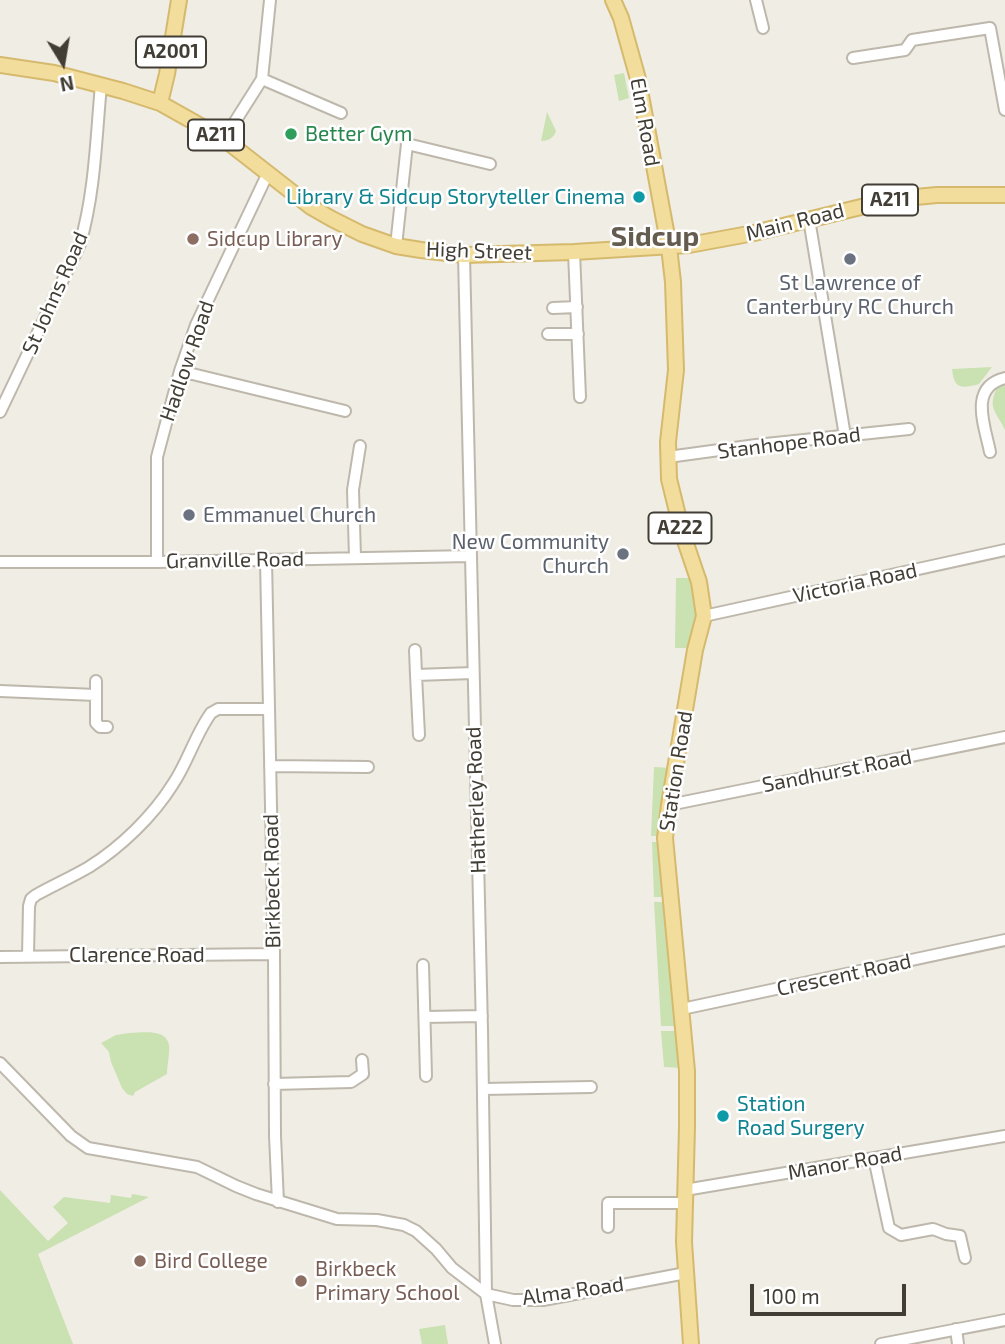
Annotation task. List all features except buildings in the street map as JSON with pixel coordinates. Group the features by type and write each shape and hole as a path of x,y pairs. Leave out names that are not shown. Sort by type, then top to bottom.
{"main road":[{"name":"A2001","path":"160,103 178,0"},
{"name":"Elm Road","path":"613,0 639,79 669,247"},
{"name":"High Street","path":"0,65 54,73 160,103 224,139 332,219 362,234 396,246 464,255 669,247"},
{"name":"Main Road","path":"669,247 754,233 894,199 937,195 1005,195"},
{"name":"Station Road","path":"669,247 676,370 668,442 669,479 681,532 699,582 704,616 695,650 665,838 687,1078 684,1241 691,1344"}],"street":[{"path":"224,139 262,79 270,0"},
{"path":"756,0 763,28"},
{"path":"853,58 905,50 912,40 990,28 1002,77 1005,110"},
{"path":"262,79 341,113"},
{"name":"St Johns Road","path":"1,406 80,244 87,223 101,85"},
{"path":"396,246 407,144 490,164"},
{"name":"Hadlow Road","path":"157,562 157,457 180,371 197,325 268,173"},
{"path":"809,219 845,436"},
{"path":"575,252 580,397"},
{"name":"Hatherley Road","path":"464,255 484,1089 486,1294 495,1344"},
{"path":"552,308 577,307"},
{"path":"548,334 578,334"},
{"path":"180,371 345,411"},
{"path":"990,452 981,409 982,398 987,387 996,380 1005,378"},
{"name":"Stanhope Road","path":"668,457 756,444 909,429"},
{"path":"355,557 354,490 360,446"},
{"name":"Victoria Road","path":"704,616 1005,550"},
{"name":"Granville Road","path":"0,562 471,556"},
{"name":"Birkbeck Road","path":"266,560 278,1202"},
{"path":"415,650 419,734"},
{"path":"416,675 473,673"},
{"path":"96,681 96,723 100,727 107,727"},
{"path":"0,691 96,695"},
{"path":"28,956 29,906 32,899 112,851 143,822 175,781 211,713 218,709 269,709"},
{"name":"Sandhurst Road","path":"669,805 1005,737"},
{"path":"270,766 368,767"},
{"name":"Crescent Road","path":"682,1009 1005,940"},
{"name":"Clarence Road","path":"0,957 274,954"},
{"path":"423,965 426,1076"},
{"path":"425,1017 482,1016"},
{"path":"274,1084 351,1082 363,1074 362,1060"},
{"name":"Alma Road","path":"0,1063 71,1136 88,1148 197,1167 278,1202 337,1219 377,1220 404,1225 416,1231 452,1268 486,1294 513,1300 543,1300 686,1273"},
{"path":"484,1089 591,1087"},
{"name":"Manor Road","path":"608,1227 608,1203 685,1197 874,1158 1005,1136"},
{"path":"874,1158 889,1228 901,1235 933,1229 960,1236 965,1258"},
{"path":"881,1344 1005,1320"},
{"path":"956,1329 958,1344"}],"green space":[{"path":"624,73 629,98 619,101 614,75"},
{"path":"547,112 556,131 550,139 541,141"},
{"path":"992,367 979,384 967,387 957,384 952,369"},
{"path":"1005,384 1005,430 996,414 993,400 998,386"},
{"path":"676,578 692,578 696,622 691,648 675,648"},
{"path":"654,767 671,768 658,836 651,836"},
{"path":"652,842 659,842 664,897 654,897"},
{"path":"654,902 665,902 678,1026 661,1026"},
{"path":"661,1031 678,1031 681,1068 664,1067"},
{"path":"158,1034 167,1040 169,1045 167,1074 135,1092 133,1096 122,1088 109,1052 101,1043 116,1035"},
{"path":"0,1190 48,1241 68,1223 53,1207 64,1197 110,1203 111,1195 131,1198 132,1194 149,1197 38,1254 73,1344 0,1344"},
{"path":"445,1325 448,1344 422,1344 419,1329"}],"place":[{"name":"Better Gym","path":"291,134"},
{"name":"Library & Sidcup Storyteller Cinema","path":"639,197"},
{"name":"Sidcup Library","path":"193,239"},
{"name":"St Lawrence of Canterbury RC Church","path":"850,259"},
{"name":"Emmanuel Church","path":"189,515"},
{"name":"New Community Church","path":"623,554"},
{"name":"Station Road Surgery","path":"723,1116"},
{"name":"Bird College","path":"140,1261"},
{"name":"Birkbeck Primary School","path":"301,1281"}],"district":[{"name":"Sidcup","path":"655,237"}]}
